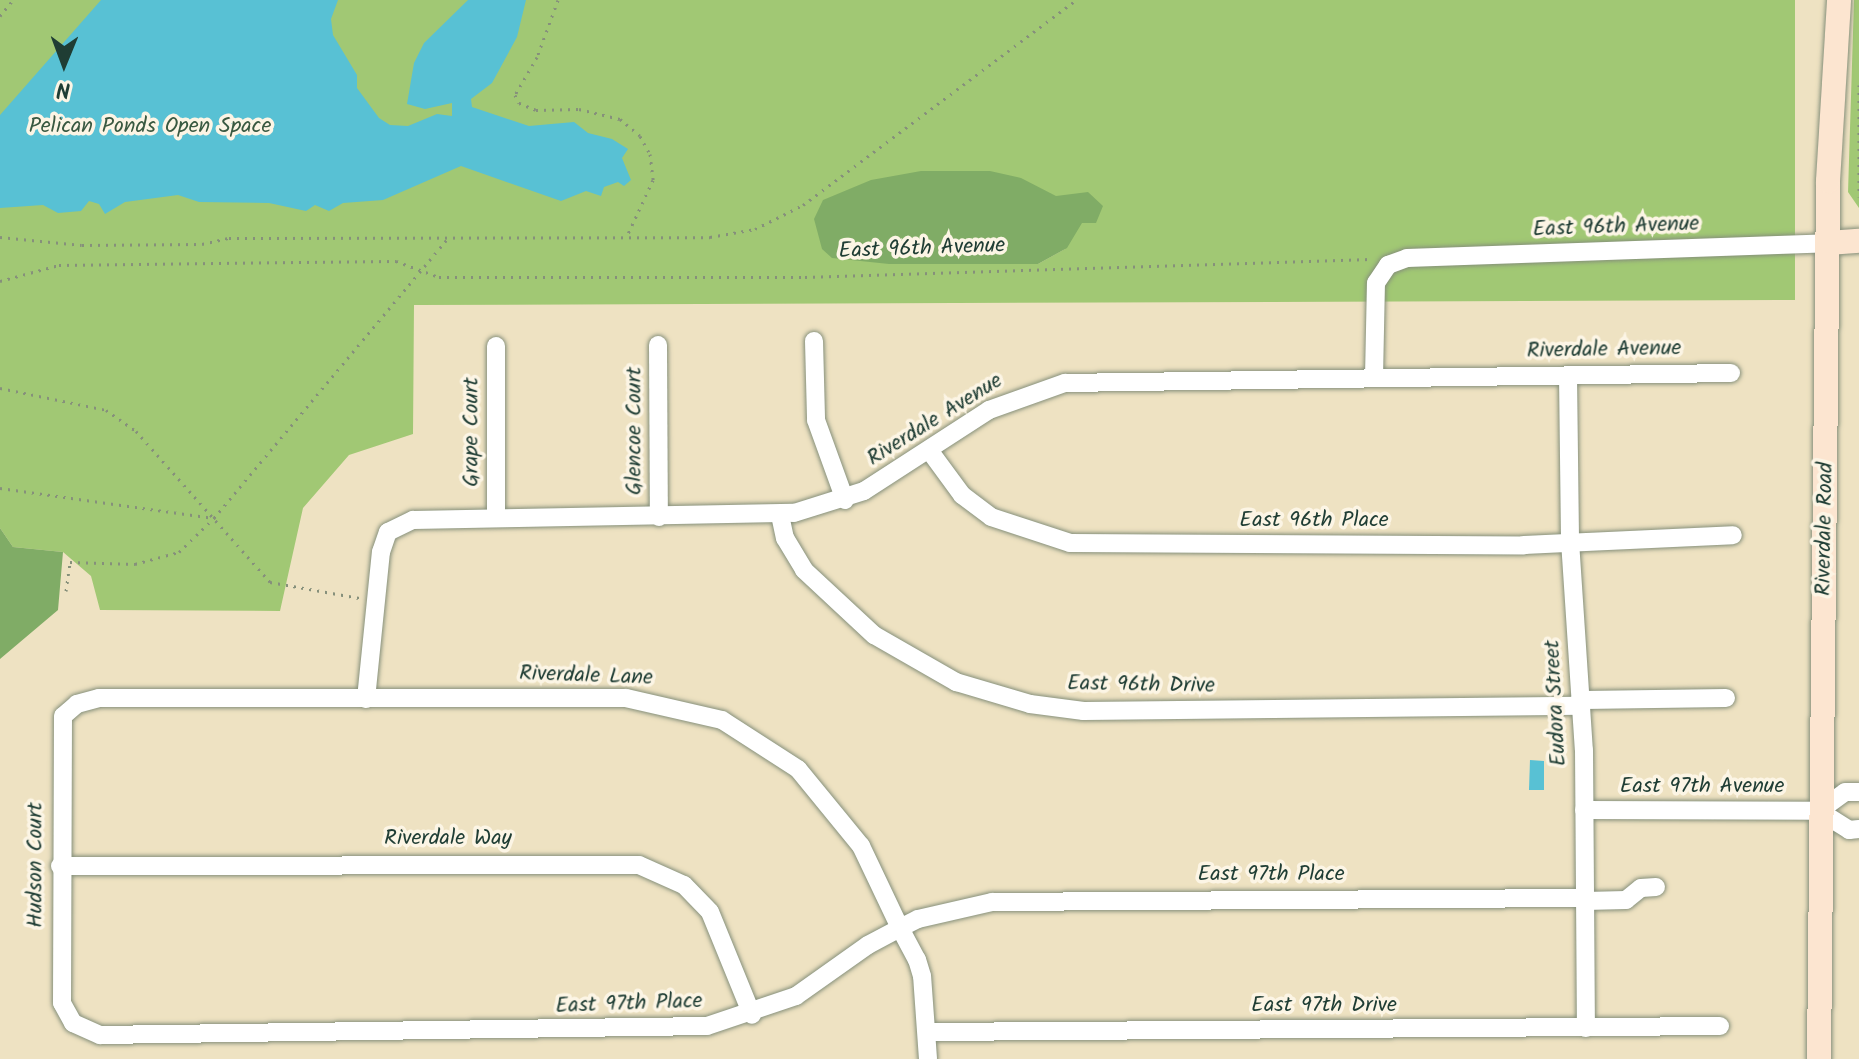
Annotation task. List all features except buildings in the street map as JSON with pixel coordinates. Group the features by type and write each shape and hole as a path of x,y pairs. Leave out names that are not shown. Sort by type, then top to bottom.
{"street":[{"name":"Riverdale Road","path":"1819,1059 1819,811 1828,243 1839,0"},
{"path":"1828,243 1859,241"},
{"name":"East 96th Avenue","path":"1374,377 1376,283 1388,265 1407,258 1828,243"},
{"path":"814,341 816,420 845,500"},
{"name":"Glencoe Court","path":"658,345 659,517"},
{"name":"Grape Court","path":"496,346 496,518"},
{"name":"Riverdale Avenue","path":"366,699 381,552 393,527 413,520 780,515 845,500 989,410 1065,383 1731,373"},
{"name":"Eudora Street","path":"1568,375 1570,541 1584,810 1586,1028"},
{"name":"East 96th Place","path":"929,450 962,495 991,517 1070,543 1570,541 1733,535"},
{"name":"East 96th Drive","path":"780,515 791,552 852,618 913,661 1016,701 1084,711 1726,698"},
{"name":"Riverdale Lane","path":"77,704 99,698 626,698 722,720 783,756 822,792 861,846 922,976 928,1059"},
{"name":"Hudson Court","path":"77,704 63,716 59,731 62,1003 78,1027"},
{"name":"East 97th Avenue","path":"1819,811 1845,792 1859,792"},
{"name":"East 97th Avenue","path":"1584,810 1819,811 1849,830 1859,829"},
{"name":"Riverdale Way","path":"60,866 639,865 684,885 710,912 752,1015"},
{"name":"East 97th Place","path":"78,1027 100,1035 665,1030 752,1015 796,996 900,928 965,906 1026,899 1626,900 1641,888 1656,887"},
{"name":"East 97th Drive","path":"928,1032 1720,1026"}],"path":[{"path":"0,16 12,0"},
{"path":"558,0 537,57 515,95 519,103 536,110 566,107 620,119 640,136 650,154 653,180 627,238"},
{"path":"0,237 82,245 202,244 229,238 710,237 755,229 803,205 1076,0"},
{"path":"1859,85 1859,197"},
{"path":"66,591 70,562 158,562 179,552 214,518 448,238"},
{"name":"East 96th Avenue","path":"422,268 439,277 805,277 1375,259"},
{"path":"0,281 59,265 396,261 422,268"},
{"path":"0,388 106,410 136,431 270,582 375,601"},
{"path":"0,488 214,518"}],"green space":[{"name":"Pelican Ponds Open Space","path":"0,0 1795,0 1795,300 414,305 413,434 349,455 303,508 280,611 100,610 91,576 63,552 13,547 0,528","holes":["1065,249 1038,264 889,264"]},
{"path":"1854,0 1859,0 1859,208 1848,192"},
{"path":"921,171 990,171 1021,178 1056,196 1088,192 1103,206 1096,223 1082,223 1067,248 1038,264 889,264 832,258 822,249 814,219 823,200 871,180"},
{"path":"0,528 13,547 63,552 58,610 0,659"}],"water":[{"path":"101,0 338,0 331,19 333,35 357,75 357,88 379,118 390,125 408,126 437,114 452,116 452,103 425,109 407,104 414,63 424,43 468,0 526,0 517,37 492,83 471,99 472,107 529,126 574,122 588,133 612,139 628,149 622,158 631,180 624,186 618,182 604,187 601,196 586,191 561,201 461,166 383,200 343,203 329,211 315,205 306,211 269,203 199,202 178,195 125,202 105,214 99,204 89,201 81,211 58,213 43,205 0,208 0,115"},
{"path":"1530,760 1544,761 1544,790 1529,790"}]}
